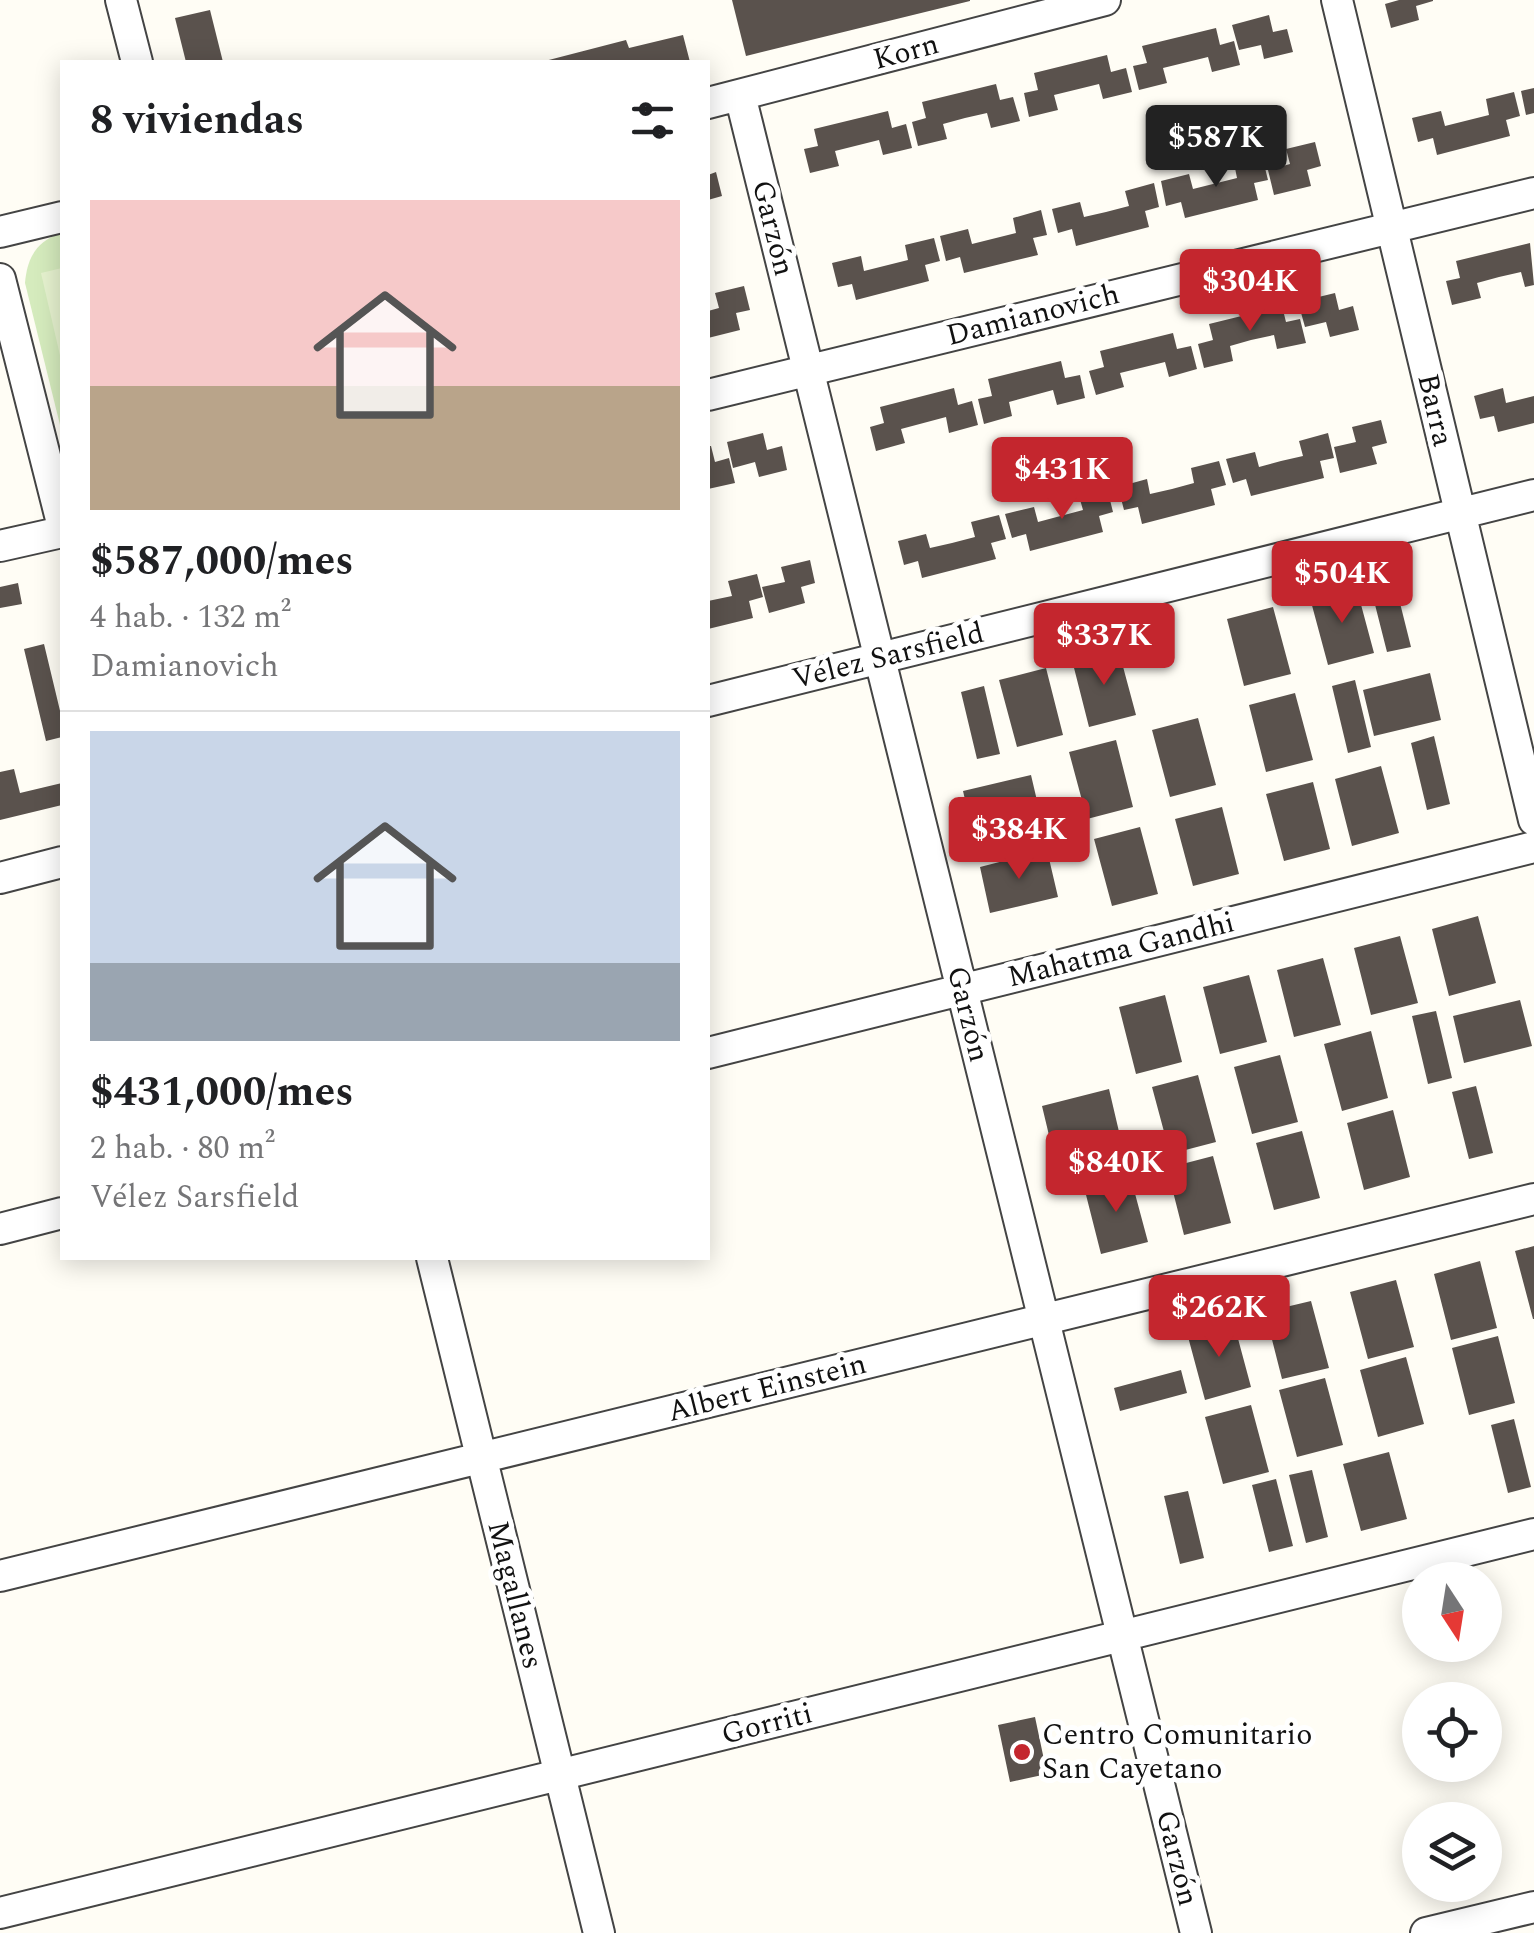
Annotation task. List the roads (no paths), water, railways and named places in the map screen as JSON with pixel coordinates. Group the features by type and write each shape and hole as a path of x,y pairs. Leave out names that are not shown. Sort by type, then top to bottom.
{"street":[{"path":"121,0 136,60"},
{"name":"Korn","path":"710,102 1105,0"},
{"name":"Barra","path":"1337,0 1534,820"},
{"name":"Garzón","path":"740,95 1196,1933"},
{"name":"Damianovich","path":"710,394 1534,193"},
{"path":"0,232 60,217"},
{"path":"0,279 60,515"},
{"name":"Vélez Sarsfield","path":"710,701 1534,495"},
{"path":"0,546 60,532"},
{"name":"Mahatma Gandhi","path":"710,1053 1534,847"},
{"path":"0,878 60,863"},
{"name":"Albert Einstein","path":"0,1576 1534,1199"},
{"path":"0,1229 60,1214"},
{"name":"Magallanes","path":"432,1260 599,1933"},
{"name":"Gorriti","path":"0,1913 1534,1534"},
{"path":"1426,1933 1534,1906"}],"place":[{"name":"Centro Comunitario San Cayetano","path":"1022,1752"}]}
